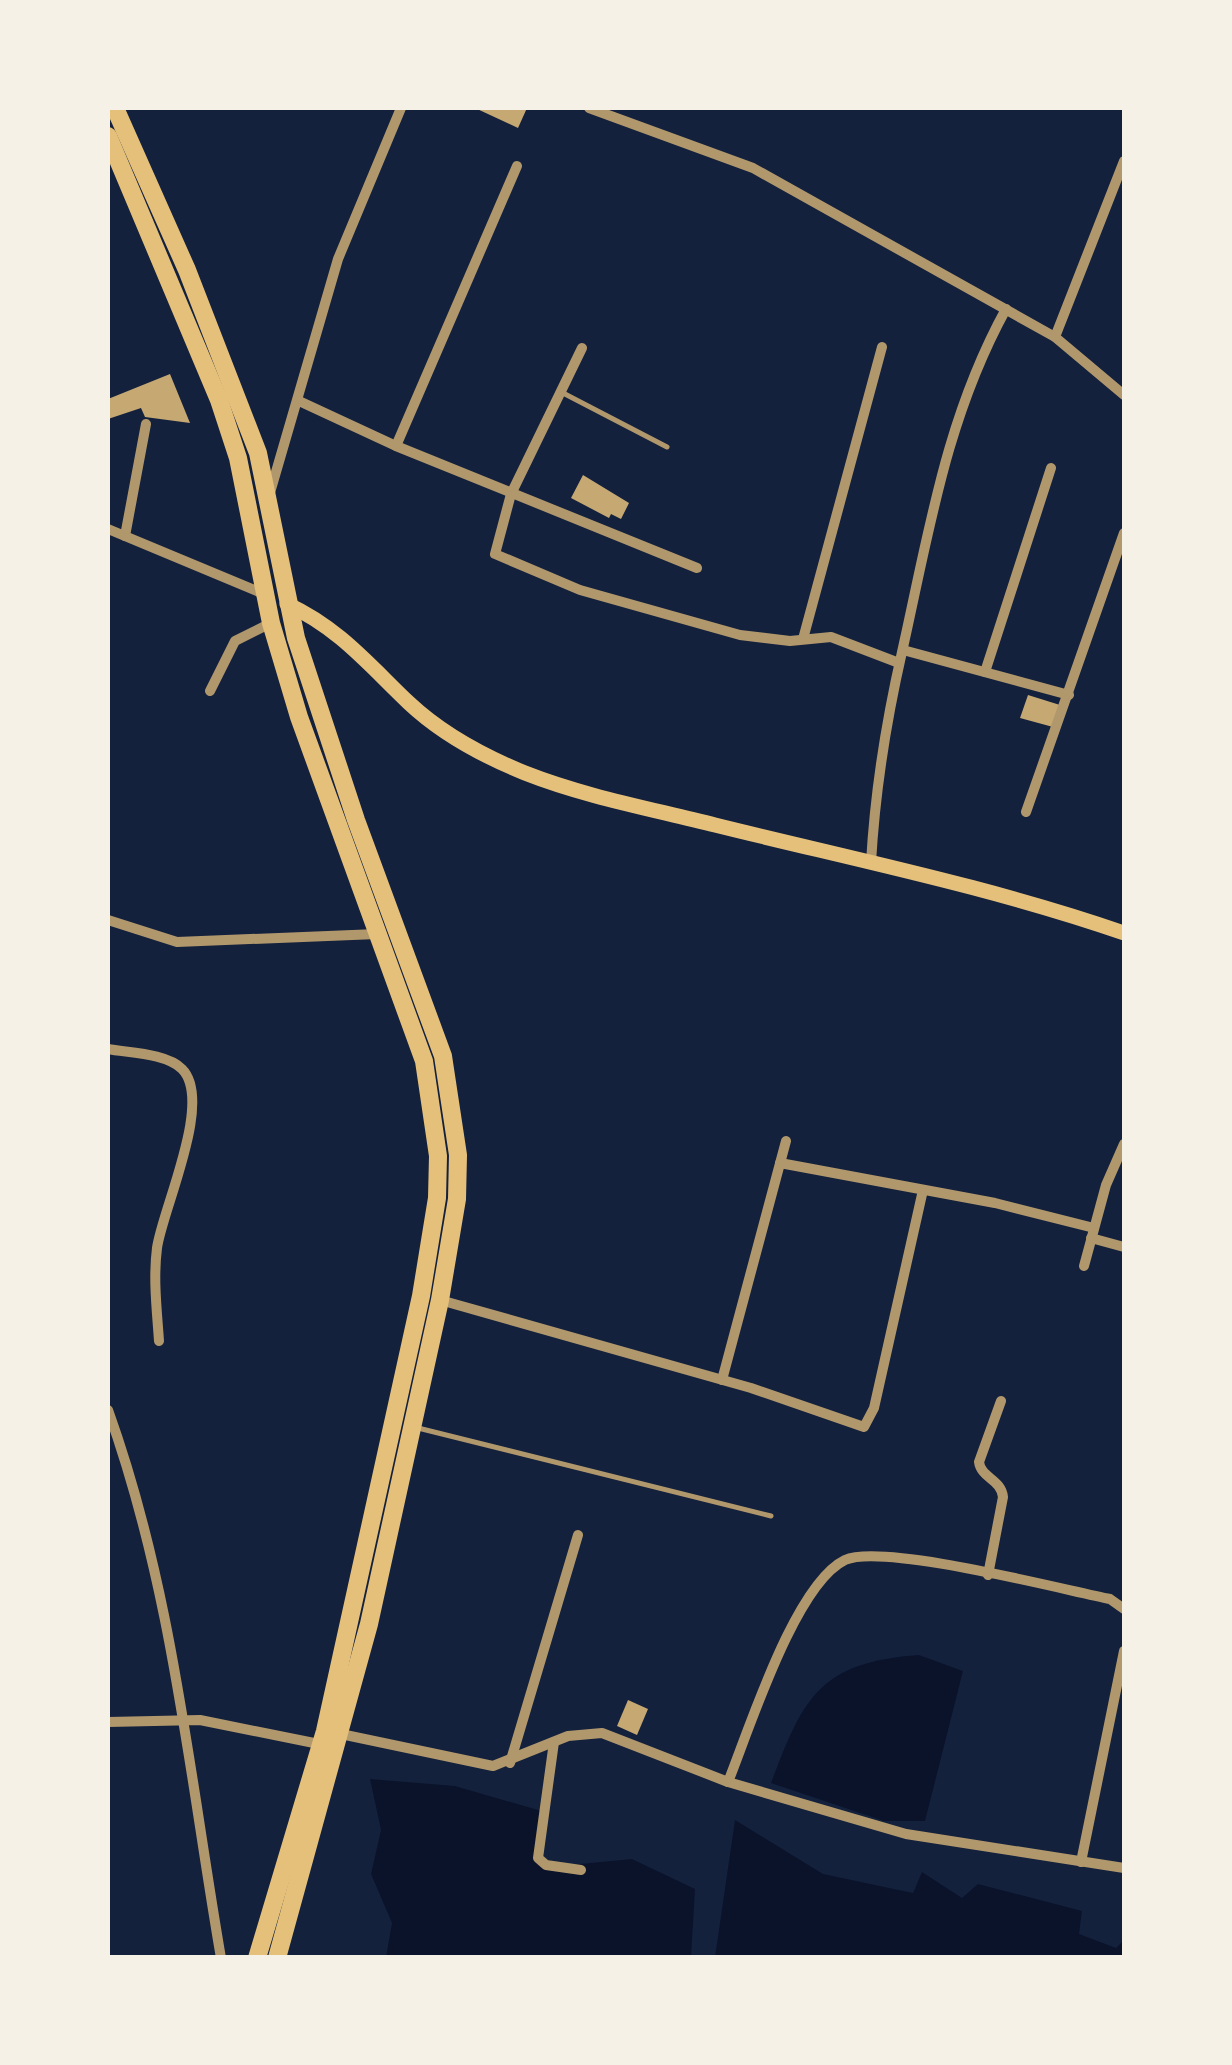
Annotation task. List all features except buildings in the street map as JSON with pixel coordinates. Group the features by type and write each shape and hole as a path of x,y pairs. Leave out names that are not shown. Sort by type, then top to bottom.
{"highway":[{"path":"115,108 218,345 258,453 286,604 374,868 437,1038 454,1109 457,1199 440,1300 356,1674 257,1958"},
{"path":"108,136 199,351 238,458 271,623 356,876 424,1061 438,1170 428,1258 338,1670 331,1740 278,1958"},
{"path":"199,351 218,345"},
{"path":"356,876 374,868"},
{"path":"366,1540 385,1546"},
{"path":"338,1670 356,1674"}],"main road":[{"path":"286,604 318,618 350,642 412,705 452,736 526,773 604,798 1016,898 1124,932"}],"street":[{"path":"268,502 338,259 402,108"},
{"path":"589,108 753,168 1055,337 1124,394"},
{"path":"1055,337 1124,161"},
{"path":"396,446 517,166"},
{"path":"872,863 882,751 947,447 976,369 1006,309"},
{"path":"804,639 882,346"},
{"path":"582,348 511,494 495,554 580,590 740,635 844,639 899,663"},
{"path":"299,401 396,446 697,568"},
{"path":"125,536 146,424"},
{"path":"985,672 1051,468"},
{"path":"108,529 264,594"},
{"path":"1026,812 1124,533"},
{"path":"210,691 234,641 271,623"},
{"path":"903,650 1069,695"},
{"path":"108,920 177,942 378,934"},
{"path":"108,1049 170,1062 180,1067 190,1086 183,1158 156,1254 158,1341"},
{"path":"722,1380 786,1141"},
{"path":"1084,1266 1124,1144"},
{"path":"780,1164 923,1190 1092,1233 1124,1247"},
{"path":"440,1300 722,1380 864,1427 874,1408 923,1190"},
{"path":"988,1575 1003,1493 979,1462 1001,1400"},
{"path":"108,1410 158,1578 187,1720 221,1958"},
{"path":"510,1762 578,1535"},
{"path":"728,1782 794,1623 814,1590 841,1562 878,1555 1110,1599 1124,1609"},
{"path":"1081,1862 1124,1651"},
{"path":"108,1722 187,1720 331,1740 409,1746 477,1766 510,1762 584,1732 602,1733 728,1782 906,1834 1124,1868"},
{"path":"554,1742 538,1858 546,1866 581,1870"}],"lane":[{"path":"560,392 667,447"},
{"path":"410,1426 771,1516"}],"water":[{"path":"919,1655 963,1671 925,1821 884,1821 771,1783 794,1728 820,1689 859,1666"},
{"path":"370,1779 455,1786 545,1812 538,1858 570,1865 632,1859 695,1889 691,1957 386,1957 392,1923 371,1874 381,1830"},
{"path":"735,1820 823,1874 913,1893 922,1872 962,1898 978,1884 1082,1911 1079,1934 1116,1948 1124,1940 1124,1957 715,1957"}]}
